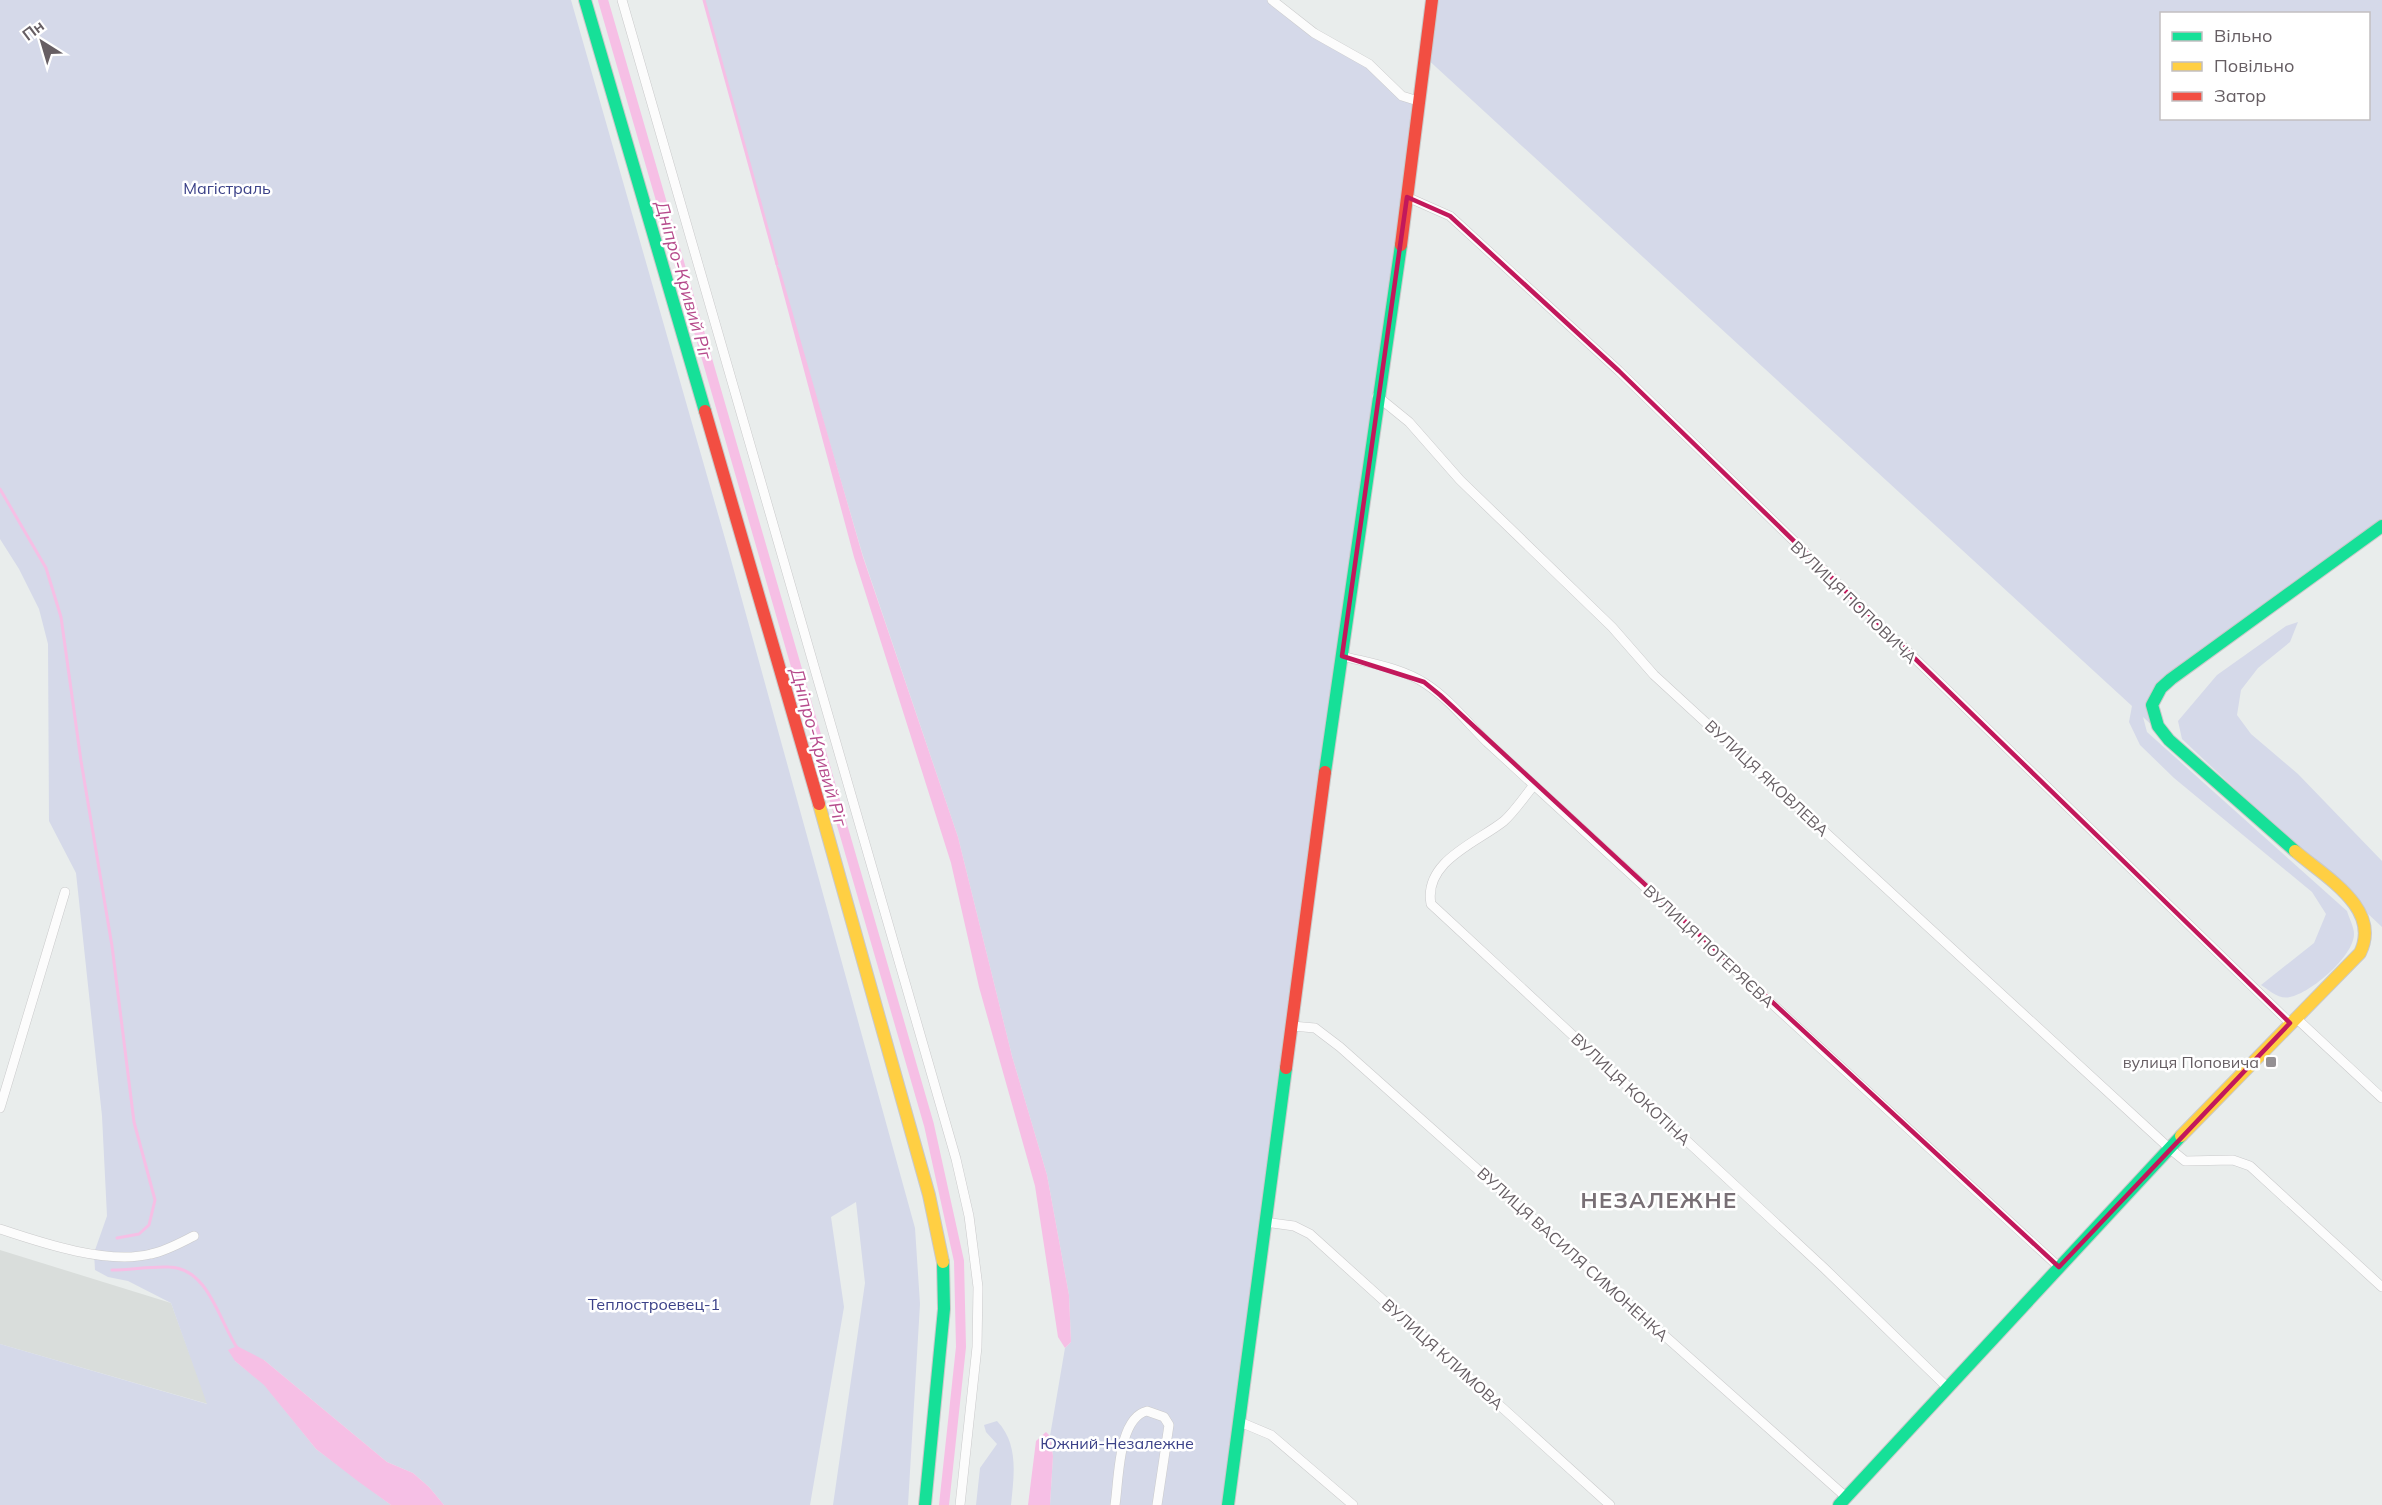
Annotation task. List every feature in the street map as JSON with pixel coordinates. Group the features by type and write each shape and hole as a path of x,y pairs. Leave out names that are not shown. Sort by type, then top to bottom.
{"street":[{"path":"585,0 845,892 929,1195 944,1268 944,1309 925,1505"},
{"path":"622,0 956,1159 969,1216 978,1287 977,1347 960,1505"},
{"path":"1272,0 1314,33 1369,64 1402,96 1418,101"},
{"path":"1228,1505 1432,0"},
{"name":"ВУЛИЦЯ ПОПОВИЧА","path":"1407,197 1450,216 1611,363 2293,1021 2382,1098"},
{"name":"ВУЛИЦЯ ЯКОВЛЕВА","path":"1377,396 1409,422 1460,480 1612,627 1654,675 2169,1148 2185,1161 2233,1160 2250,1166 2382,1287"},
{"path":"1842,1501 2169,1148 2360,953 2367,932 2365,917 2343,892 2169,740 2158,726 2152,705 2161,688 2171,680 2382,526"},
{"name":"ВУЛИЦЯ ПОТЕРЯЄВА","path":"1342,656 1384,667 1424,682 2059,1267"},
{"name":"ВУЛИЦЯ КОКОТІНА","path":"1534,785 1503,821 1447,861 1433,883 1430,894 1431,904 1824,1268 1948,1388"},
{"path":"0,1108 64,892"},
{"name":"ВУЛИЦЯ ВАСИЛЯ СИМОНЕНКА","path":"1292,1026 1315,1028 1340,1047 1842,1501"},
{"name":"ВУЛИЦЯ КЛИМОВА","path":"1265,1222 1294,1226 1310,1234 1610,1505"},
{"path":"0,1229 43,1243 110,1256 149,1255 194,1236"},
{"path":"1115,1505 1125,1439 1133,1419 1148,1411 1164,1417 1169,1425 1157,1505"},
{"path":"1240,1422 1271,1435 1353,1505"}],"highlighted area":[{"path":"1407,197 1450,216 1619,371 2290,1023 2059,1267 1440,695 1424,682 1342,656"}],"shaded area":[{"path":"775,262 780,269 863,557 958,837 1012,1056 1047,1175 1069,1295 1071,1342 1065,1348 1058,1337 1035,1186 979,987 951,863 854,557"},
{"path":"0,1250 171,1303 208,1404 0,1344"},
{"path":"237,1346 264,1360 387,1462 413,1473 444,1505 391,1505 316,1449 264,1385 235,1361 228,1350"},
{"path":"1046,1432 1050,1436 1053,1456 1050,1505 1028,1505 1036,1441"}],"green space":[{"path":"0,0 571,0 728,549 915,1228 920,1304 908,1505 833,1505 865,1283 856,1202 831,1217 844,1307 810,1505 444,1505 413,1473 387,1462 264,1360 235,1361 264,1384 316,1449 391,1505 0,1505 0,1344 207,1404 171,1303 128,1281 108,1277 95,1270 94,1253 107,1216 102,1116 76,873 49,821 48,644 39,609 19,569 0,539"},
{"name":"Южний-Незалежне","path":"704,0 1272,0 1369,64 1391,87 1418,101 1222,1505 1050,1505 1053,1456 1050,1436 1065,1348 1071,1342 1069,1295 1047,1175 1012,1056 958,837 863,556 777,263"},
{"path":"1432,0 2382,0 2382,526 2171,679 2152,705 2172,744 2143,717 2147,732 2347,911 2354,931 2352,943 2339,963 2309,989 2286,998 2278,996 2261,985 2314,943 2326,914 2312,892 2174,778 2140,745 2129,722 2132,706 1424,56"},
{"path":"2298,622 2290,642 2258,668 2241,690 2237,715 2251,734 2298,774 2382,861 2382,927 2182,739 2178,721 2217,675 2286,626"},
{"path":"997,1421 1004,1430 1012,1450 1014,1471 1011,1505 976,1505 980,1468 997,1444 986,1432 984,1425"}],"waterway":[{"name":"Дніпро-Кривий Ріг","path":"603,0 929,1125 959,1261 961,1347 944,1505"},
{"path":"704,0 777,264"},
{"path":"0,489 46,568 61,617 81,761 112,946 134,1122 155,1200 149,1225 139,1234 117,1238"},
{"path":"112,1270 169,1267 183,1270 194,1276 211,1298 238,1349"}],"traffic: fast":[{"path":"585,0 705,411"},
{"path":"1325,772 1401,245"},
{"path":"2295,851 2169,740 2158,726 2152,705 2161,688 2171,679 2382,526"},
{"path":"1228,1505 1286,1068"},
{"path":"1839,1505 2181,1136"},
{"path":"925,1505 944,1309 943,1262"}],"traffic: slow":[{"path":"819,804 929,1195 943,1262"},
{"path":"2181,1136 2360,953 2365,937 2363,922 2357,908 2335,883 2295,851"}],"traffic: jam":[{"path":"1401,245 1432,0"},
{"path":"705,411 819,804"},
{"path":"1286,1068 1325,772"}],"place":[{"name":"вулиця Поповича","path":"2271,1062"}],"district":[{"name":"НЕЗАЛЕЖНЕ","path":"1659,1200"}],"park label":[{"name":"Магістраль","path":"227,188"},
{"name":"Теплостроевец-1","path":"654,1304"}]}
